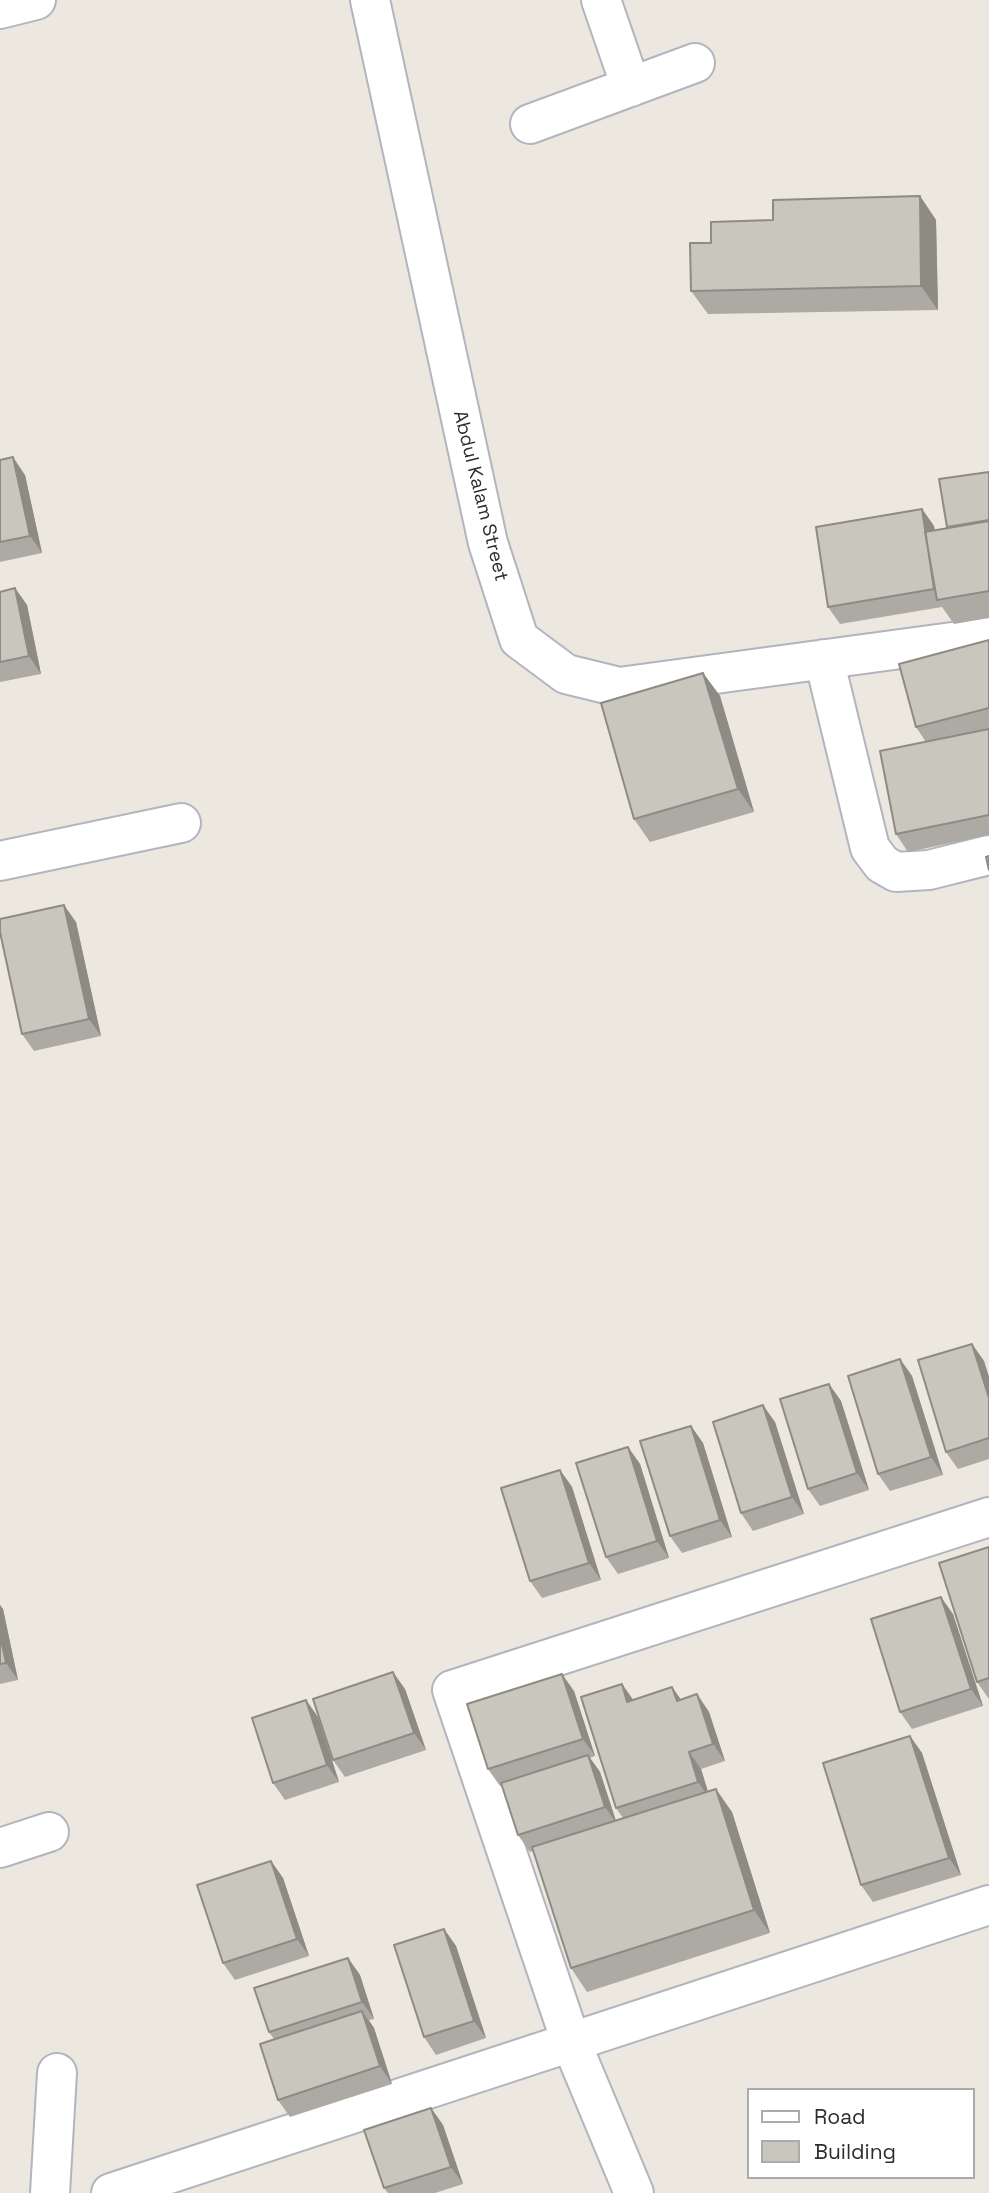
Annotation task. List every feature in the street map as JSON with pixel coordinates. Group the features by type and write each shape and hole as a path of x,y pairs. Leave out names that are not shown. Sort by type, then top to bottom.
{"street":[{"path":"0,9 36,0"},
{"name":"Abdul Kalam Street","path":"370,0 488,543 519,639 566,674 620,687 989,637"},
{"path":"601,0 631,87"},
{"path":"530,124 695,63"},
{"path":"824,659 870,848 882,864 896,872 929,870 989,855"},
{"path":"0,861 181,823"},
{"path":"634,2193 571,2042 452,1690 989,1517"},
{"path":"0,1848 49,1832"},
{"path":"111,2193 989,1905"},
{"path":"50,2193 57,2073"}],"building":[{"path":"920,196 921,286 691,291 690,243 711,243 711,222 773,220 773,200"},
{"path":"13,457 30,536 0,542 0,460"},
{"path":"989,472 989,520 947,527 939,479"},
{"path":"922,509 934,589 828,607 816,527"},
{"path":"989,521 989,591 937,600 925,532"},
{"path":"15,588 29,656 0,662 0,592"},
{"path":"989,640 989,708 916,727 899,664"},
{"path":"703,673 738,789 634,819 601,703"},
{"path":"989,729 989,815 896,834 880,751"},
{"path":"64,905 89,1019 22,1034 0,932 0,919"},
{"path":"972,1344 989,1398 989,1438 946,1452 918,1360"},
{"path":"900,1359 931,1457 878,1474 848,1376"},
{"path":"829,1384 857,1473 808,1489 780,1399"},
{"path":"763,1405 792,1497 741,1513 713,1422"},
{"path":"691,1426 720,1520 670,1536 640,1441"},
{"path":"628,1447 657,1541 606,1557 576,1463"},
{"path":"560,1470 589,1563 530,1581 501,1488"},
{"path":"989,1547 989,1678 977,1682 939,1563"},
{"path":"941,1597 971,1689 900,1712 871,1619"},
{"path":"0,1635 6,1663 0,1664"},
{"path":"393,1672 414,1733 333,1760 313,1699"},
{"path":"562,1674 583,1739 488,1769 467,1704"},
{"path":"622,1684 627,1702 672,1687 677,1701 697,1694 713,1744 689,1752 698,1782 616,1808 581,1697"},
{"path":"306,1700 327,1765 273,1783 252,1718"},
{"path":"910,1736 949,1858 861,1885 823,1763"},
{"path":"588,1755 605,1807 518,1835 501,1783"},
{"path":"716,1789 754,1910 571,1968 532,1847"},
{"path":"271,1861 297,1939 223,1963 197,1885"},
{"path":"444,1929 474,2021 424,2037 394,1945"},
{"path":"348,1958 362,2002 269,2032 254,1988"},
{"path":"362,2011 380,2066 278,2100 260,2044"},
{"path":"431,2108 451,2167 384,2188 364,2130"}]}
